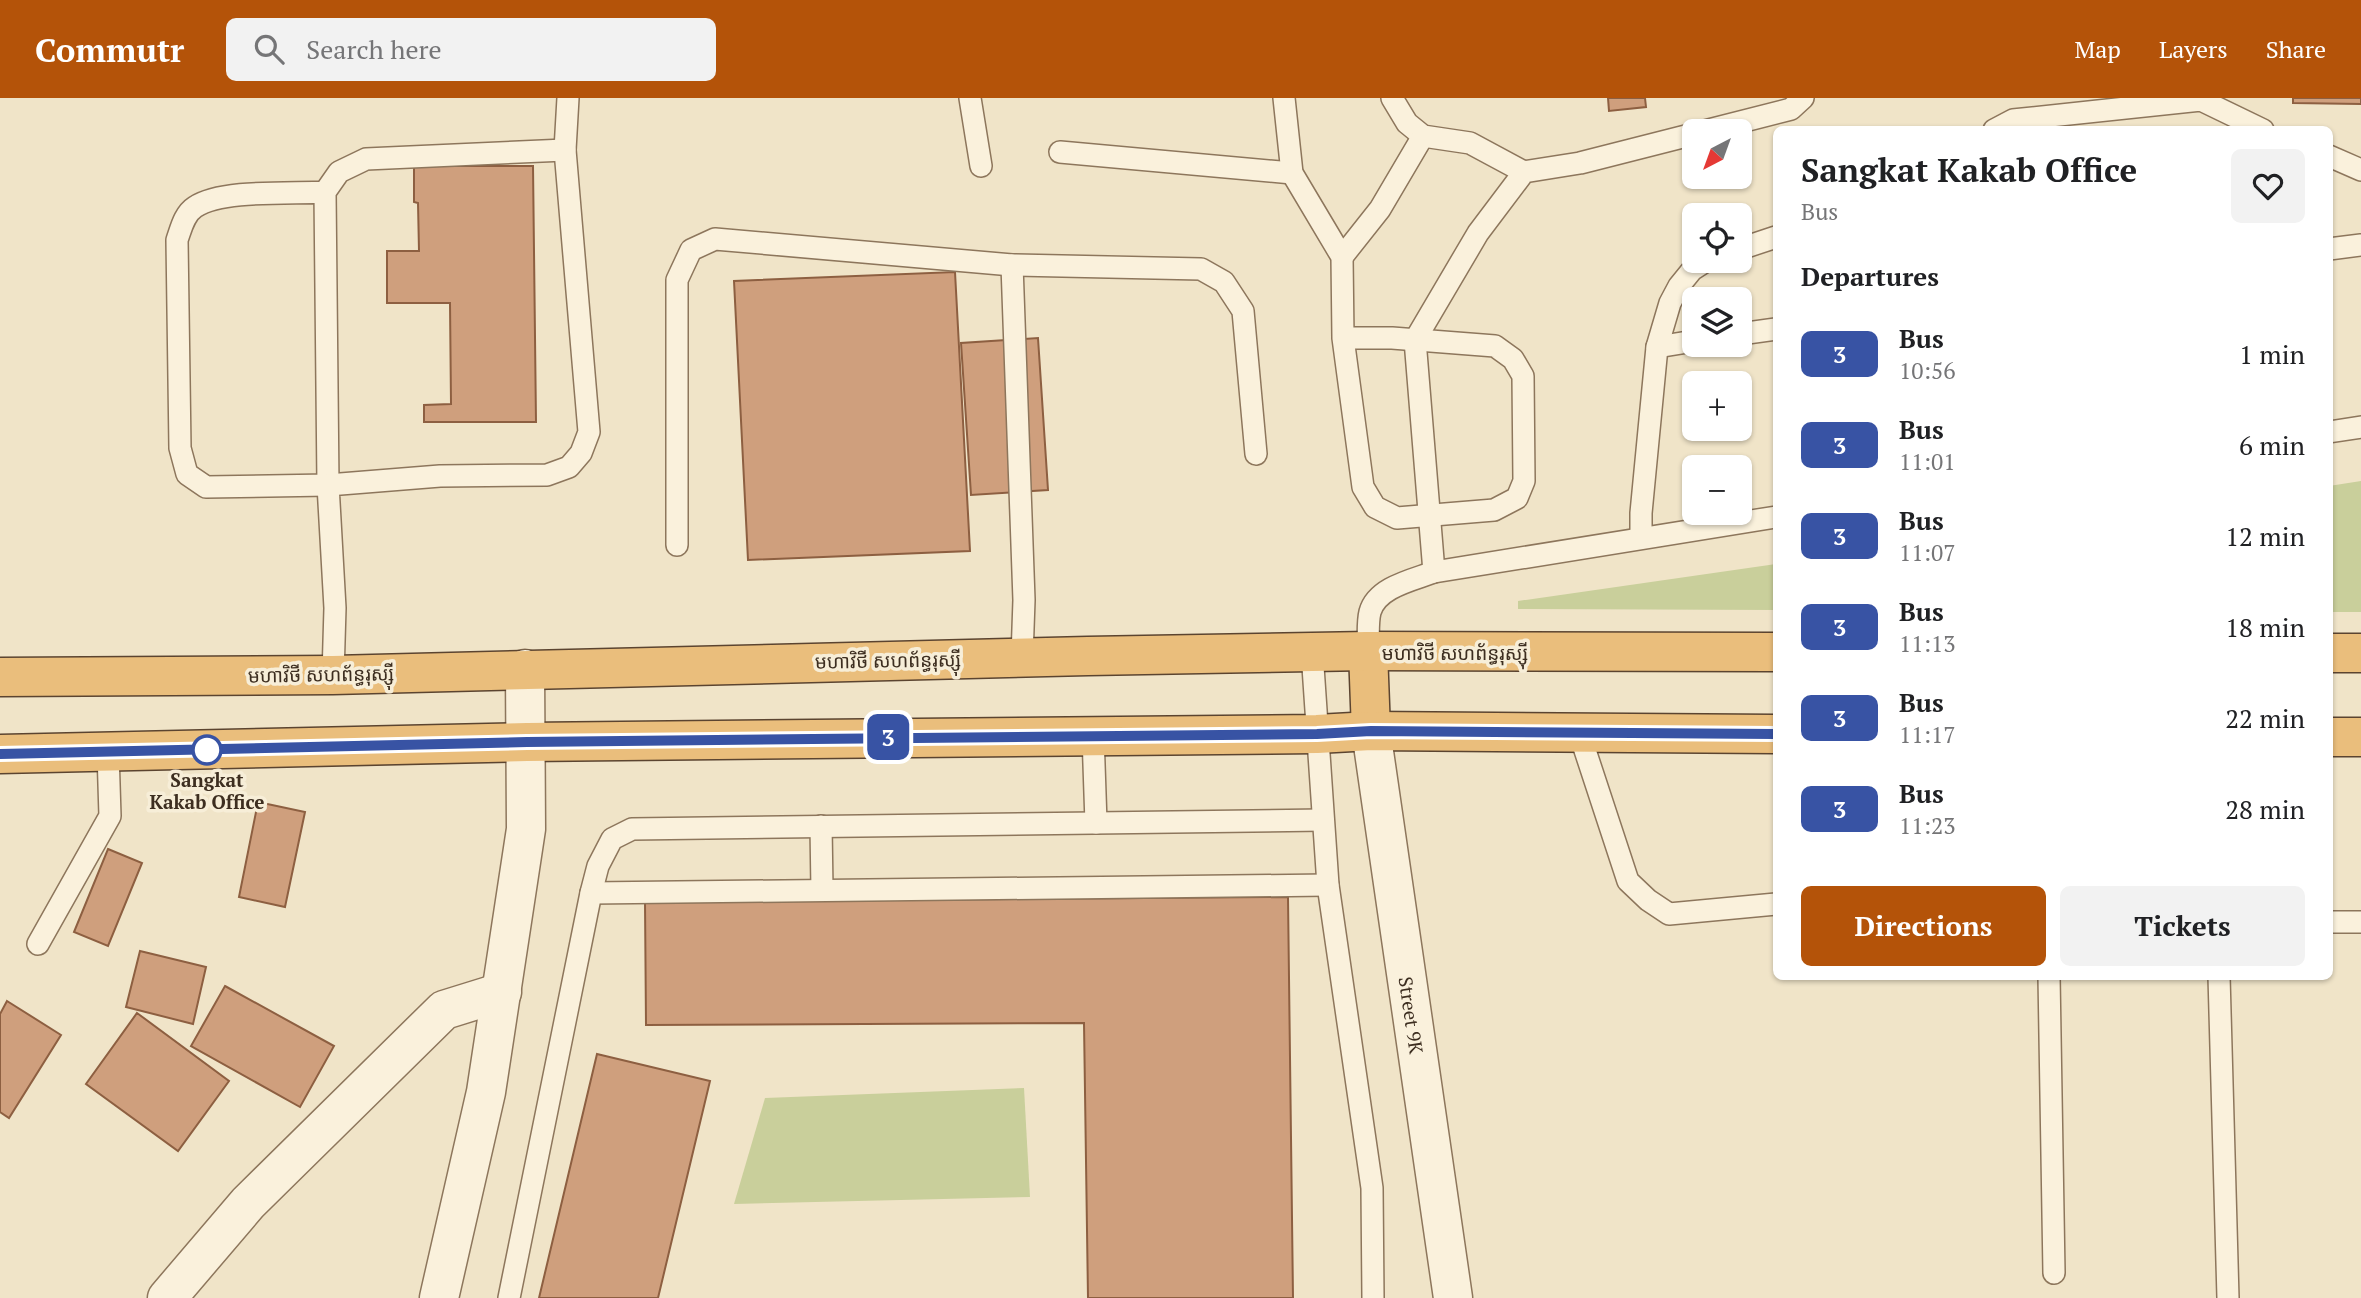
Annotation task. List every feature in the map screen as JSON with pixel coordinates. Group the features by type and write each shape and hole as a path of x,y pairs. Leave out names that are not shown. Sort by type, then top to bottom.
{"highway":[{"name":"មហាវិថី សហព័ន្ធរុស្ស៊ី","path":"0,677 333,675 1368,651 1773,652"},
{"path":"1368,651 1371,731"},
{"path":"2333,653 2361,653"},
{"path":"0,754 527,742 1317,734 1371,731 1773,734"},
{"path":"2333,737 2361,737"}],"street":[{"path":"439,1298 486,1092 526,829 525,669"},
{"name":"Street 9K","path":"1371,731 1453,1298"},
{"path":"167,1298 248,1203 444,1010 502,992"}],"lane":[{"path":"325,192 225,196 195,207 186,217 177,240 180,448 187,474 205,488 328,485 440,476 547,475 569,467 581,453 589,432 565,150 568,98"},
{"path":"970,98 981,166"},
{"path":"1284,98 1292,173 1342,257 1343,338 1363,487 1376,507 1397,518 1494,510 1517,498 1524,481 1523,376 1513,359 1495,346 1343,338"},
{"path":"1392,98 1407,124 1423,136 1470,143 1524,172 1580,163 1682,137"},
{"path":"1752,119 1791,109 1802,98"},
{"path":"2002,126 2013,120 2201,100 2255,126"},
{"path":"1342,257 1380,209 1423,136"},
{"path":"333,675 335,608 328,485 325,192 339,172 366,159 565,150"},
{"path":"1060,152 1292,173"},
{"path":"2333,158 2361,170"},
{"path":"1434,572 1415,340 1478,233 1524,172"},
{"path":"1752,245 1773,238"},
{"path":"677,545 677,280 691,250 715,239 1012,265 1200,270 1224,282 1243,311 1256,454"},
{"path":"2333,248 2361,245"},
{"path":"1012,265 1024,600 1022,657"},
{"path":"1641,538 1657,347 1670,303 1690,273"},
{"path":"1752,332 1773,329"},
{"path":"1657,347 1682,343"},
{"path":"2333,431 2361,427"},
{"path":"1368,651 1370,612 1378,599 1392,588 1434,572 1773,517"},
{"path":"1312,652 1328,885 1372,1188 1373,1298"},
{"path":"1579,732 1628,881 1648,900 1669,914 1773,904"},
{"path":"1093,735 1096,823"},
{"path":"38,944 110,816 108,752"},
{"path":"509,1298 591,893 598,866 612,839 632,829 1323,820"},
{"path":"821,826 822,890"},
{"path":"591,893 1328,885"},
{"path":"2333,922 2361,922"},
{"path":"2049,980 2054,1273"},
{"path":"2220,980 2228,1298"}],"green space":[{"path":"2361,481 2361,612 2333,612 2333,485"},
{"path":"1773,564 1773,610 1518,609 1518,601"},
{"path":"1024,1088 1030,1197 734,1204 765,1098"}],"building":[{"path":"1608,98 1645,98 1646,107 1609,111"},
{"path":"2293,98 2361,98 2361,104 2293,103"},
{"path":"414,166 533,166 536,422 424,422 424,405 451,404 450,303 387,303 387,251 419,251 418,203 414,202"},
{"path":"955,272 970,551 748,560 734,281"},
{"path":"1038,338 1048,490 971,495 961,343"},
{"path":"258,802 305,812 285,907 239,897"},
{"path":"108,849 142,863 108,946 74,932"},
{"path":"1288,897 1293,1298 1088,1298 1084,1023 646,1025 645,902"},
{"path":"140,951 206,967 193,1024 126,1007"},
{"path":"225,986 334,1046 300,1107 191,1046"},
{"path":"7,1001 61,1035 9,1118 0,1112 0,1014"},
{"path":"137,1013 229,1081 178,1151 86,1084"},
{"path":"597,1054 710,1081 658,1298 539,1298"}],"bus line":[{"name":"3","path":"0,754 527,742 1317,734 1371,731 1773,734"}],"place":[{"name":"Sangkat Kakab Office","path":"207,750"}]}
